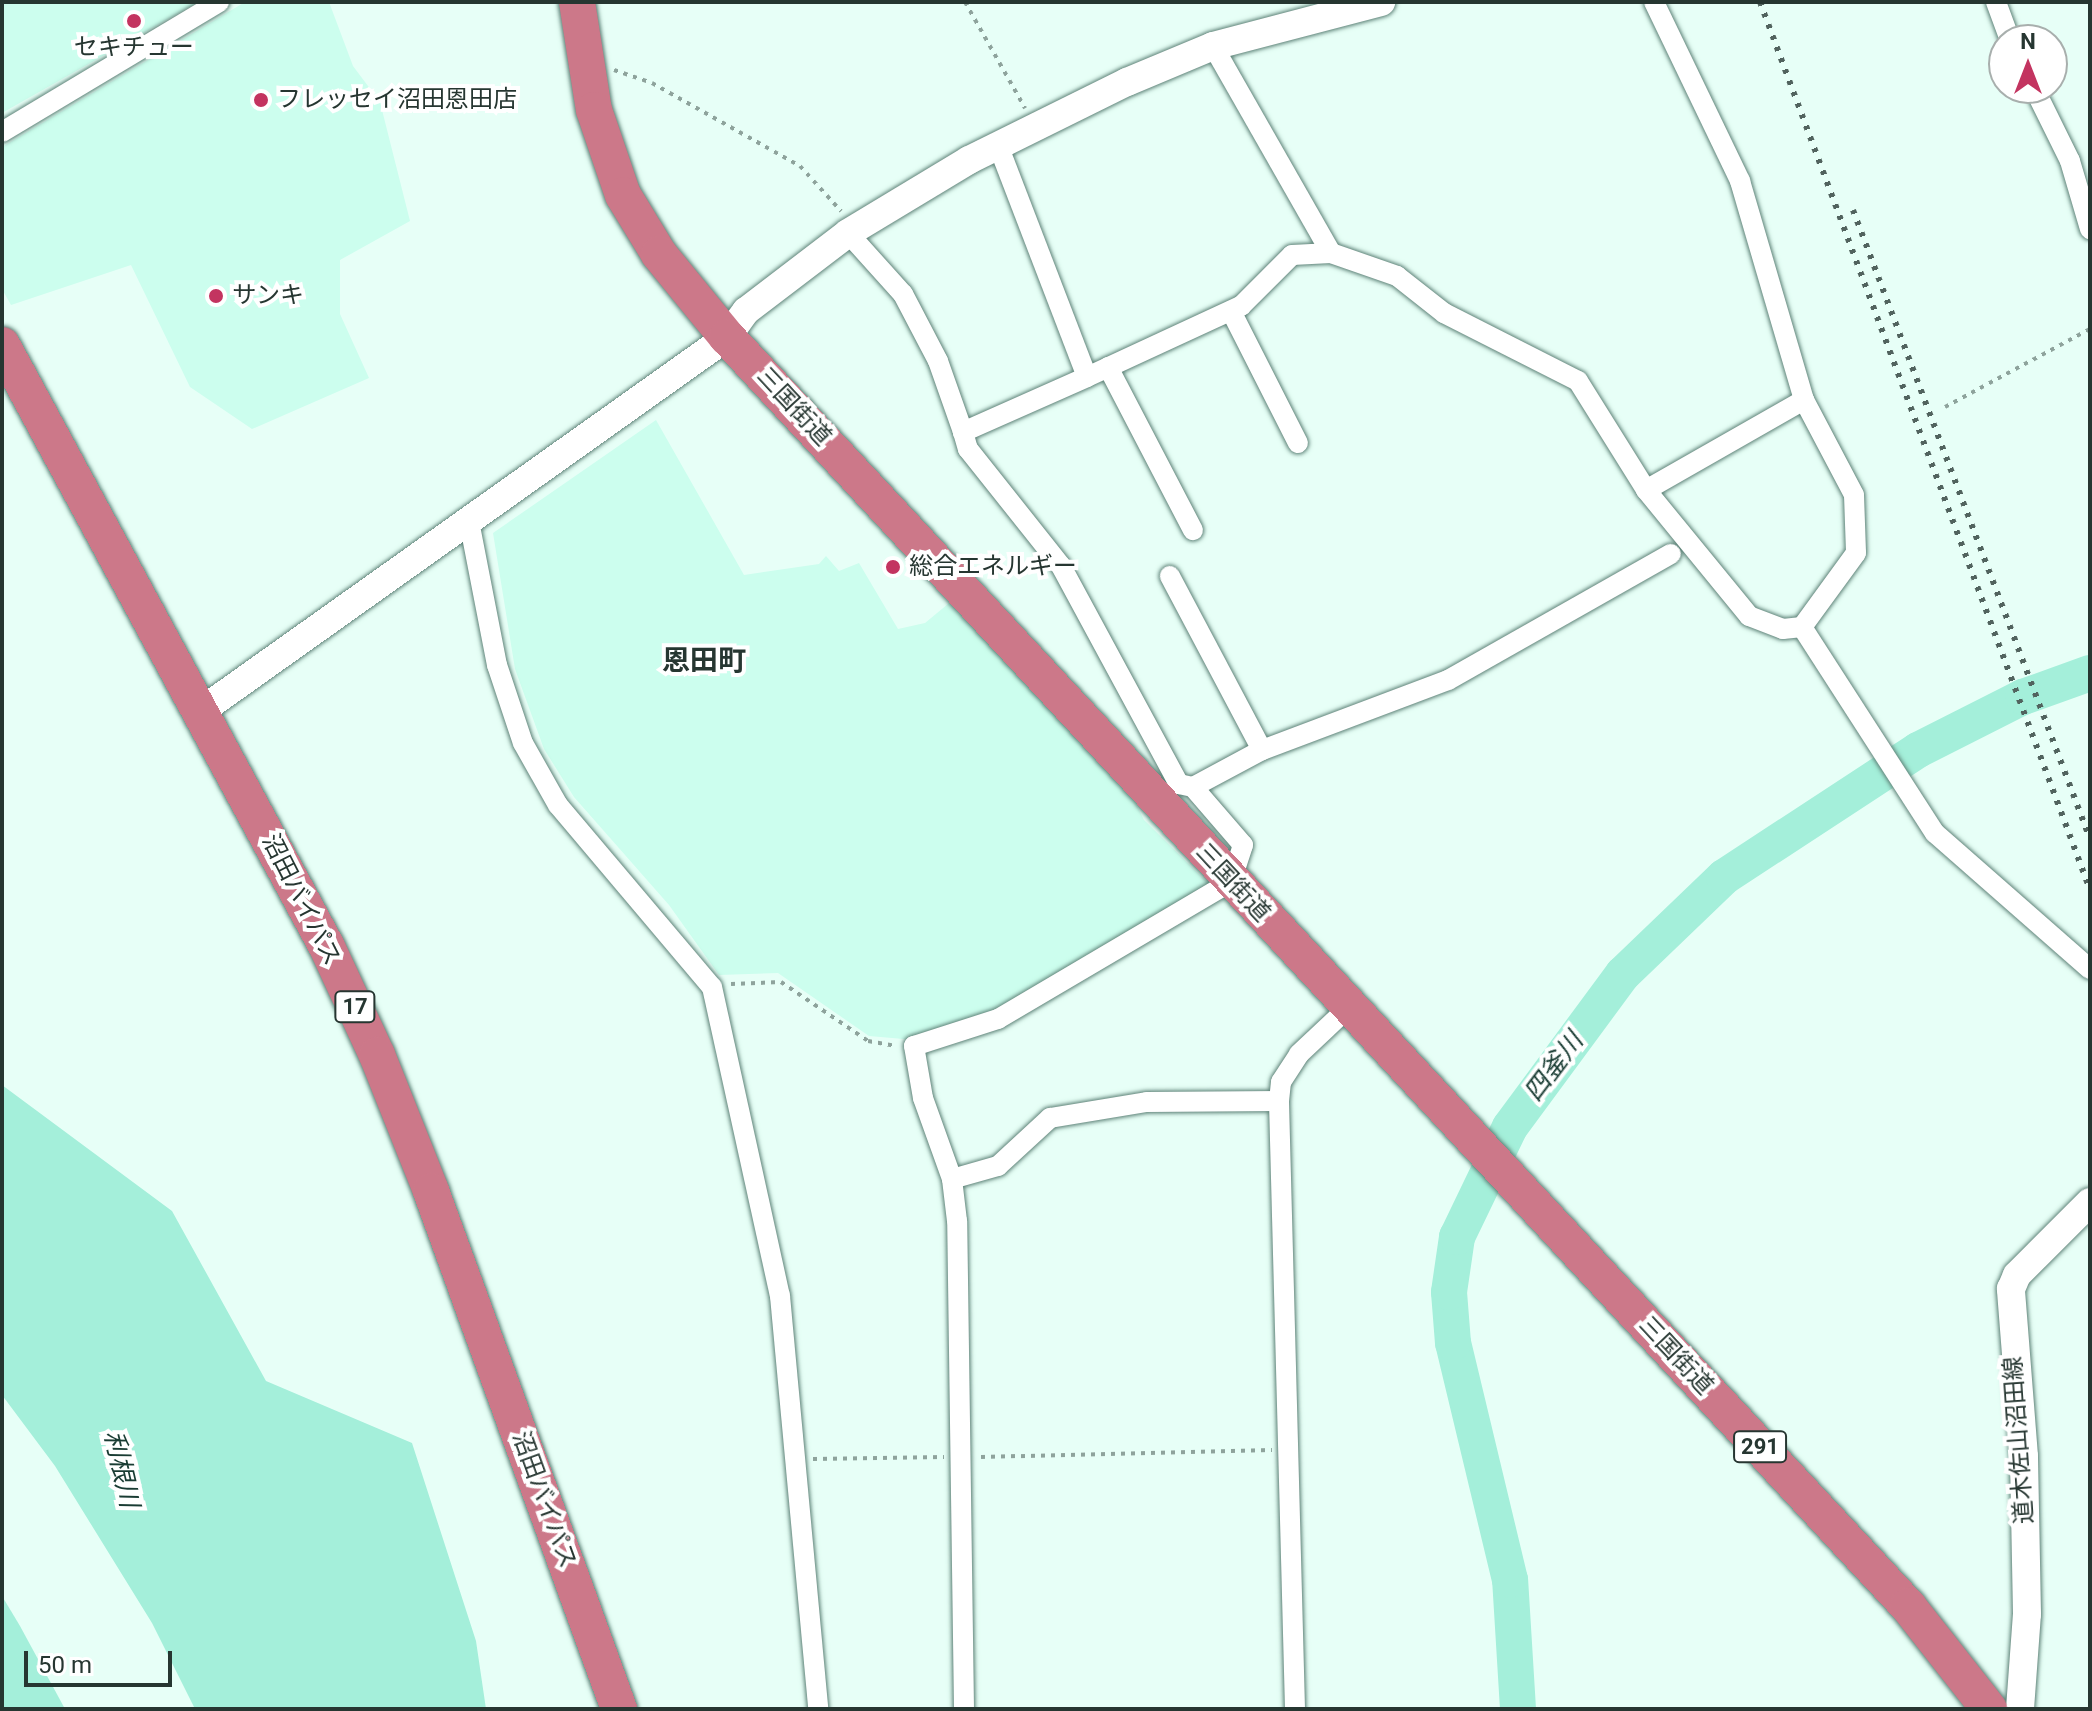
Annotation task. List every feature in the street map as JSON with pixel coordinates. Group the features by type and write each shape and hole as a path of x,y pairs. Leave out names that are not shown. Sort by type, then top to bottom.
{"highway":[{"name":"三国街道","path":"577,2 594,110 623,195 659,254 727,337 1348,1008 1908,1606 1989,1709"},
{"name":"沼田バイパス","path":"2,345 327,947 377,1055 431,1191 619,1709"}],"street":[{"path":"2,132 219,2"},
{"path":"201,711 727,337 746,311 852,231 998,145 1213,46 1381,2"},
{"path":"963,432 1231,311 1292,255 1331,253 1397,276 1444,313 1578,381 1646,490 1749,616 1783,629 1802,627 1856,553 1854,495 1804,400 1740,181 1654,2"},
{"path":"1996,2 2004,24"},
{"path":"1213,46 1331,253"},
{"path":"2042,104 2070,161 2090,229"},
{"path":"998,145 1087,377"},
{"path":"852,231 903,294 938,361 968,449 1061,566 1179,784 1193,787 1243,845 1231,882 998,1019 914,1046 923,1098 952,1179 964,1709"},
{"path":"1231,311 1298,443"},
{"path":"1108,367 1193,530"},
{"path":"1646,490 1804,400"},
{"path":"469,521 497,665 523,743 558,805 712,987 780,1296 798,1459 818,1709"},
{"path":"1193,787 1262,750 1448,680 1671,554"},
{"path":"1170,576 1262,750"},
{"path":"1802,627 1935,833 2090,969"},
{"path":"1295,1709 1279,1101 1281,1082 1299,1054 1348,1008"},
{"path":"952,1179 998,1166 1050,1118 1147,1102 1279,1101"},
{"name":"道木佐山沼田線","path":"2020,1709 2027,1628 2024,1456 2011,1289 2017,1275 2090,1202"}],"path":[{"path":"965,2 1036,127"},
{"path":"601,65 652,83 800,166 852,231"},
{"path":"1945,407 2090,329"},
{"path":"712,987 781,982 868,1041 914,1046"},
{"path":"798,1459 1289,1450"}],"shaded area":[{"path":"2,2 198,2 2,113"},
{"path":"245,2 329,2 353,66 380,102 410,221 340,260 340,314 369,378 252,429 190,387 131,265 11,305 2,289 2,147"},
{"path":"656,420 744,575 819,564 826,556 839,571 859,563 898,629 925,623 954,599 1120,772 1144,820 1214,889 997,1015 915,1040 869,1036 778,973 719,975 669,905 574,797 544,749 515,669 493,533"}],"water":[{"name":"利根川","path":"2,1085 172,1211 266,1381 412,1443 476,1641 486,1709 195,1709 152,1623 55,1466 2,1395"},
{"path":"2,1596 20,1626 65,1709 2,1709"}],"waterway":[{"name":"四釜川","path":"1518,1709 1510,1580 1453,1343 1449,1292 1457,1237 1510,1127 1623,974 1724,877 1918,750 2023,697 2090,673"}],"railway":[{"path":"1760,2 2090,890"},
{"path":"1853,210 2090,839"}],"place":[{"name":"セキチュー","path":"134,21"},
{"name":"フレッセイ沼田恩田店","path":"261,100"},
{"name":"サンキ","path":"216,296"},
{"name":"総合エネルギー","path":"893,567"}],"district":[{"name":"恩田町","path":"704,661"}]}
